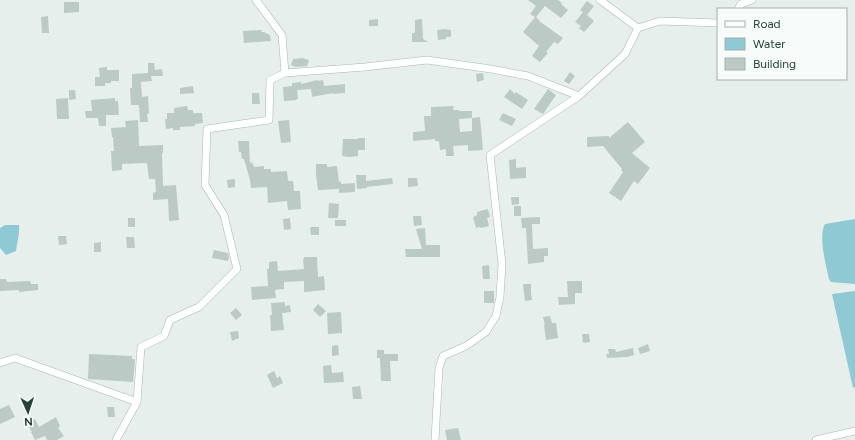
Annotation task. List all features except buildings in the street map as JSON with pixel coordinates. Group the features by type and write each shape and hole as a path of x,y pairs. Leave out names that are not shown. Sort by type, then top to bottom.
{"street":[{"path":"256,0 282,35 285,73"},
{"path":"600,0 638,28"},
{"path":"739,8 741,4 752,0"},
{"path":"435,440 439,368 443,356 466,346 486,332 496,316 500,297 502,264 490,155 579,96 625,54 638,28 660,21 717,23"},
{"path":"116,440 137,402 141,347 164,336 170,320 199,307 237,269 224,215 205,185 207,129 269,120 270,80 285,73 365,67 427,60 528,76 579,96"},
{"path":"0,363 15,358 137,402"},
{"path":"816,440 855,430"}],"water":[{"path":"855,219 855,284 831,282 823,251 823,229 825,224"},
{"path":"5,225 19,225 16,251 6,255 0,248 0,228"},
{"path":"855,291 855,387 853,388 832,294"}]}
